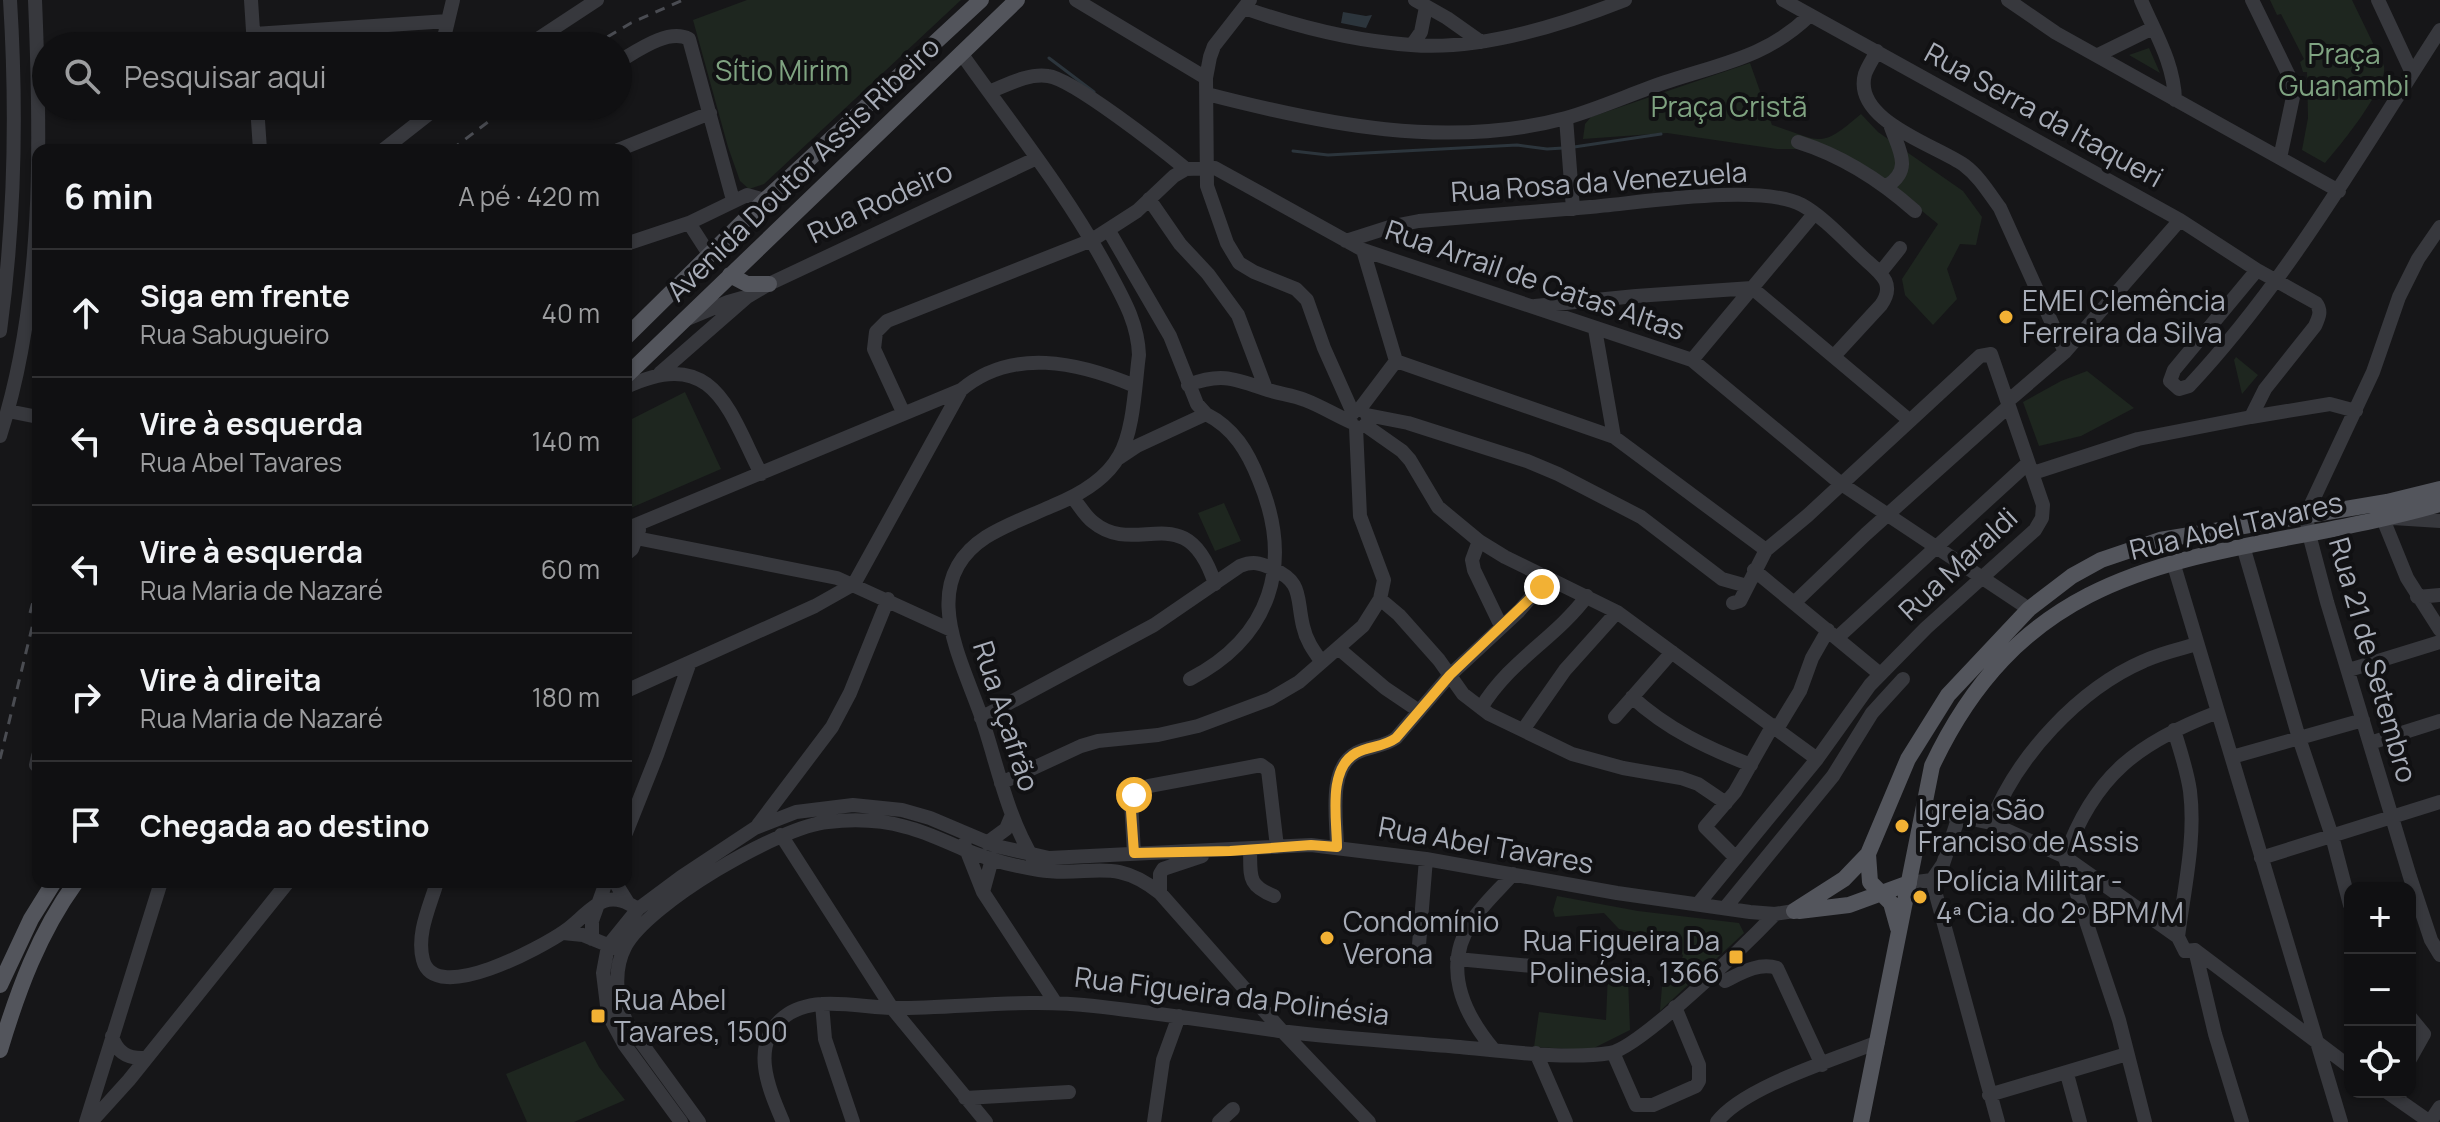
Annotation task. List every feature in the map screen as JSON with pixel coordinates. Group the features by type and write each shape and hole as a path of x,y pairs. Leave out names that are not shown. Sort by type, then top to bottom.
{"main road":[{"name":"Avenida Doutor Assis Ribeiro","path":"632,370 1017,0"},
{"name":"Avenida Doutor Assis Ribeiro","path":"632,331 765,200 978,2"},
{"path":"925,53 945,47 961,53"},
{"path":"730,275 747,284 769,284"},
{"name":"Rua Abel Tavares","path":"1794,911 1844,879 1868,854 1908,759 1948,695 2029,609 2072,576 2101,560 2183,535 2379,504 2440,489"},
{"name":"Rua Abel Tavares","path":"1794,911 1849,905 1909,883 1932,766 1945,740 1974,695 2023,641 2066,607 2111,583 2173,562 2388,518 2440,504"},
{"path":"2137,547 2136,561 2143,571"},
{"path":"2101,560 2111,569 2111,583"},
{"path":"1925,730 1945,740"},
{"path":"1908,759 1922,754 1932,766"},
{"path":"1868,854 1870,882 1896,913 1899,933"},
{"path":"1844,879 1851,890 1849,905"},
{"path":"1861,1122 1909,883"},
{"path":"0,985 18,943 50,888"},
{"path":"0,1050 6,1010 40,941 72,888"},
{"path":"0,966 18,943"}],"street":[{"path":"0,331 7,280 15,161 15,81 10,0"},
{"path":"35,0 36,32"},
{"path":"251,0 253,32"},
{"path":"445,32 453,0"},
{"path":"548,32 597,0"},
{"path":"1076,0 1206,78"},
{"path":"1001,783 1089,743 1184,729 1287,691 1363,626 1380,599 1384,580 1360,516 1358,419 1302,293 1239,263 1211,202 1205,167 1206,78 1214,46 1247,4 1325,32 1412,45 1481,42 1600,4 1625,0"},
{"name":"Rua Serra da Itaqueri","path":"1783,0 2180,220 2257,270 2316,303 2320,308 2315,326 2265,389 2251,417"},
{"path":"2008,0 2056,33 2339,191"},
{"path":"2141,0 2172,70 2175,100"},
{"path":"2252,0 2292,82 2293,97 2280,158"},
{"path":"2378,0 2412,73"},
{"path":"1412,45 1421,32 1421,3 1481,42"},
{"path":"1207,94 1286,114 1424,134 1567,122 1760,52 1785,38 1810,15"},
{"path":"335,32 448,21"},
{"path":"2098,55 2153,28"},
{"path":"2257,270 2174,370 2170,381 2174,387 2189,386 2277,281 2339,191 2440,30"},
{"path":"632,55 668,36 684,36 691,45 733,200"},
{"path":"1877,51 1865,74 1866,95 1874,110 1890,124 1964,165 1986,188 2000,208 2065,352"},
{"path":"961,53 1092,240 1135,326 1139,355 1125,442 1118,458"},
{"path":"989,92 1029,77 1058,79 1101,106 1186,169"},
{"path":"632,144 710,113"},
{"path":"37,144 38,120"},
{"path":"258,120 260,144"},
{"path":"391,144 421,120"},
{"path":"1567,122 1573,204"},
{"path":"1887,186 1898,179 1902,165 1890,124"},
{"path":"1798,142 1854,166 1887,186 1915,211"},
{"name":"Rua Rodeiro","path":"660,373 747,297 769,284 1037,158"},
{"path":"903,412 874,349 873,341 880,326 919,307 1092,240 1109,231 1163,184 1186,169 1205,167"},
{"name":"Rua Arrail de Catas Altas","path":"1205,167 1224,171 1363,250 1692,360 1840,483 2029,609"},
{"path":"632,242 689,223 747,195 765,200"},
{"name":"Rua Rosa da Venezuela","path":"1346,241 1419,221 1573,204 1751,195 1802,205 1880,273"},
{"path":"1149,199 1180,244 1208,274 1238,315 1266,389"},
{"path":"1692,360 1814,214"},
{"path":"1794,603 2065,352 2180,220"},
{"path":"689,223 709,254"},
{"path":"2306,515 2373,372 2399,297 2418,259 2440,227"},
{"path":"1109,231 1170,336 1197,404 1206,414 1226,426 1253,465 1273,521 1275,570 1260,613 1243,642 1219,663 1190,679"},
{"path":"0,436 23,334 32,236"},
{"path":"1834,356 1887,296 1889,286 1880,273 1900,248"},
{"path":"1358,419 1396,361 1363,250"},
{"path":"1529,307 1752,288 1909,420"},
{"name":"Rua Rodeiro","path":"681,322 747,297"},
{"path":"1595,329 1614,437"},
{"name":"Rua Maraldi","path":"1698,904 1817,759 1880,674 2041,522 2043,505 1991,354 1986,353 1909,420 1807,516 1766,550 1740,601 1733,603"},
{"path":"1396,361 1614,437 1766,550"},
{"path":"632,533 641,522 961,390 997,367 1032,363 1094,371 1135,386"},
{"path":"632,385 660,373 671,372 696,378 717,394 761,474"},
{"path":"1188,385 1211,378 1229,377 1358,419 1421,427 1527,461 1641,517 1722,579 1747,586"},
{"path":"632,688 815,606 854,584 961,390"},
{"path":"1736,858 1705,827 1726,803 1800,691 1812,658 1833,634 2030,468 2138,439 2251,417 2330,404 2356,411"},
{"path":"8,411 32,416"},
{"path":"1118,458 1206,414"},
{"path":"1358,419 1402,451 1438,507 1479,541 1617,612 1817,759"},
{"name":"Rua Açafrão","path":"1039,870 1011,817 951,630 948,597 951,582 974,546 1020,520 1073,498 1101,478 1118,458"},
{"path":"1073,498 1093,522 1106,529 1171,535 1191,542 1209,564 1215,584"},
{"name":"Rua 21 de Setembro","path":"2306,515 2421,915 2440,955"},
{"path":"2440,521 2388,518 2397,559 2417,597 2440,630"},
{"path":"632,534 816,572 854,584 951,630"},
{"path":"1479,541 1472,560 1474,570 1501,626"},
{"path":"2243,546 2344,882"},
{"path":"2173,562 2341,1122"},
{"path":"981,718 1154,625 1246,563 1261,563 1288,577 1297,590 1307,638 1321,661"},
{"path":"1754,570 1880,674"},
{"path":"1337,847 1337,788 1344,764 1356,753 1392,741 1450,675 1519,611 1548,578"},
{"path":"2417,597 2440,595"},
{"path":"1481,708 1518,661 1565,622 1587,596"},
{"path":"755,828 832,727 850,693 888,599"},
{"path":"1380,599 1399,615 1463,694 1481,708 1583,757 1681,778 1698,784 1726,803"},
{"path":"1523,730 1565,670 1617,612"},
{"path":"2349,670 2440,642"},
{"path":"1991,823 1999,801 2012,780 2075,706 2145,660 2197,644"},
{"path":"1338,648 1419,711"},
{"path":"1615,717 1672,652"},
{"path":"632,818 690,662"},
{"path":"1725,908 1833,776 1872,713 1903,679"},
{"path":"1632,697 1653,715 1693,740 1751,765"},
{"path":"2145,1122 2102,966 2065,857 2085,810 2107,781 2141,749 2174,730 2218,712"},
{"path":"2232,757 2363,720"},
{"path":"2370,743 2440,721"},
{"path":"2174,730 2186,770 2191,808 2178,937"},
{"path":"1134,853 1131,801 1140,790 1204,774 1261,765 1268,770 1277,847"},
{"path":"2261,858 2440,802"},
{"name":"Rua Abel Tavares","path":"608,946 633,906 755,828 796,812 853,805 902,810 987,843 1031,856 1067,858 1311,845 1426,859 1617,893 1750,912 1775,914 1794,911"},
{"path":"1923,809 1991,823 2065,857 2178,937 2185,951 2195,950 2344,1063"},
{"path":"1909,883 1932,880 1943,864 1959,816"},
{"name":"Rua Açafrão","path":"987,843 1006,829 1011,817"},
{"path":"699,1122 621,1011 618,977 624,950 638,928 665,905 781,835 815,823 874,821 918,830 965,851 1039,870 1123,871 1144,881 1160,893 1282,1031 1369,1122"},
{"path":"960,830 965,851 983,892 1055,1002"},
{"path":"781,835 892,1008 986,1122"},
{"path":"1250,849 1254,887 1274,896"},
{"path":"1160,893 1163,869 1183,861 1230,851"},
{"path":"983,892 992,859"},
{"path":"1419,945 1426,859"},
{"path":"1494,1050 1466,1011 1458,986 1457,959 1461,940 1473,919 1513,874"},
{"path":"1932,880 1998,1122"},
{"path":"88,1122 159,888"},
{"path":"88,1122 129,1080 283,888"},
{"path":"435,888 425,922 422,960 431,973 451,978 513,959 562,933 597,904 616,900 633,906"},
{"path":"592,939 592,921 604,888"},
{"path":"620,888 633,906"},
{"path":"1750,912 1751,939"},
{"name":"Rua Figueira da Polinésia","path":"783,1122 765,1072 765,1045 770,1032 785,1016 822,1004 892,1008 1055,1002 1282,1031 1536,1053 1613,1053 1643,1034 1675,1007 1775,914"},
{"path":"562,933 583,935 624,950"},
{"path":"608,946 603,973 608,1014 624,1044 681,1122"},
{"path":"2195,950 2215,1034 2242,1122"},
{"path":"1457,959 1532,966"},
{"path":"1725,981 1758,967 1769,965 1777,968 1822,1065"},
{"path":"822,1004 825,1039 853,1122"},
{"path":"1615,1057 1633,1102 1640,1106 1653,1105 1696,1086 1699,1065 1675,1007"},
{"path":"1154,1122 1163,1060 1179,1016"},
{"path":"2416,1024 2424,1034 2416,1050"},
{"path":"112,1036 115,1046 126,1055 145,1058"},
{"path":"1717,1122 1734,1105 1756,1093 1878,1042"},
{"path":"1536,1053 1566,1122"},
{"path":"1989,1095 2127,1054"},
{"path":"2067,1074 2080,1122"},
{"path":"965,1098 1069,1092"},
{"path":"2396,1098 2430,1122 2440,1107"},
{"path":"1219,1122 1233,1109"}],"green space":[{"name":"Sítio Mirim","path":"747,0 961,0 764,184 749,189 740,181 728,147 693,20"},
{"name":"Praça Guanambi","path":"2270,0 2352,0 2384,66 2379,88 2325,163 2302,150 2308,118 2307,72 2303,72 2300,62 2304,59 2281,14 2277,15"},
{"path":"2149,48 2160,73 2129,55"},
{"name":"Praça Cristã","path":"1750,63 1772,125 1820,139 1828,138 1861,114 1878,132 1963,191 1982,217 1976,245 1960,244 1947,269 1957,299 1933,325 1905,295 1902,279 1938,224 1885,181 1806,149 1777,149 1667,133 1583,139 1585,124 1591,117"},
{"path":"2236,357 2258,375 2242,394 2234,360"},
{"path":"2087,371 2134,408 2081,436 2039,446 2023,402"},
{"path":"685,392 721,469 632,507 632,419"},
{"path":"1224,503 1241,541 1215,551 1198,513"},
{"path":"1557,896 1638,911 1739,923 1744,933 1660,1011 1662,986 1674,976 1683,956 1677,942 1619,929 1604,913 1555,917 1553,910"},
{"path":"1608,973 1628,979 1630,1030 1590,1050 1534,1047 1539,1012 1606,1020"},
{"path":"585,1041 599,1067 625,1100 574,1122 527,1122 506,1074"}],"shaded area":[{"path":"1343,12 1372,15 1366,28 1341,23"}],"waterway":[{"path":"1049,58 1094,92"},
{"path":"1574,147 1661,134"},
{"path":"1293,151 1328,155 1517,145 1563,148"}],"railway":[{"path":"616,32 683,0"},
{"path":"459,144 491,120"},
{"path":"30,613 32,606"},
{"path":"0,759 32,628"}],"place":[{"name":"EMEI Clemência Ferreira da Silva","path":"2006,317"},
{"name":"Igreja São Franciso de Assis","path":"1902,826"},
{"name":"Polícia Militar - 4ª Cia. do 2º BPM/M","path":"1920,897"},
{"name":"Condomínio Verona","path":"1327,938"},
{"name":"Rua Figueira Da Polinésia, 1366","path":"1736,957"},
{"name":"Rua Abel Tavares, 1500","path":"598,1016"}],"route":[{"path":"1134,795 1131,801 1134,853 1311,845 1337,847 1337,788 1344,764 1356,753 1396,738 1450,675 1542,587"}]}
